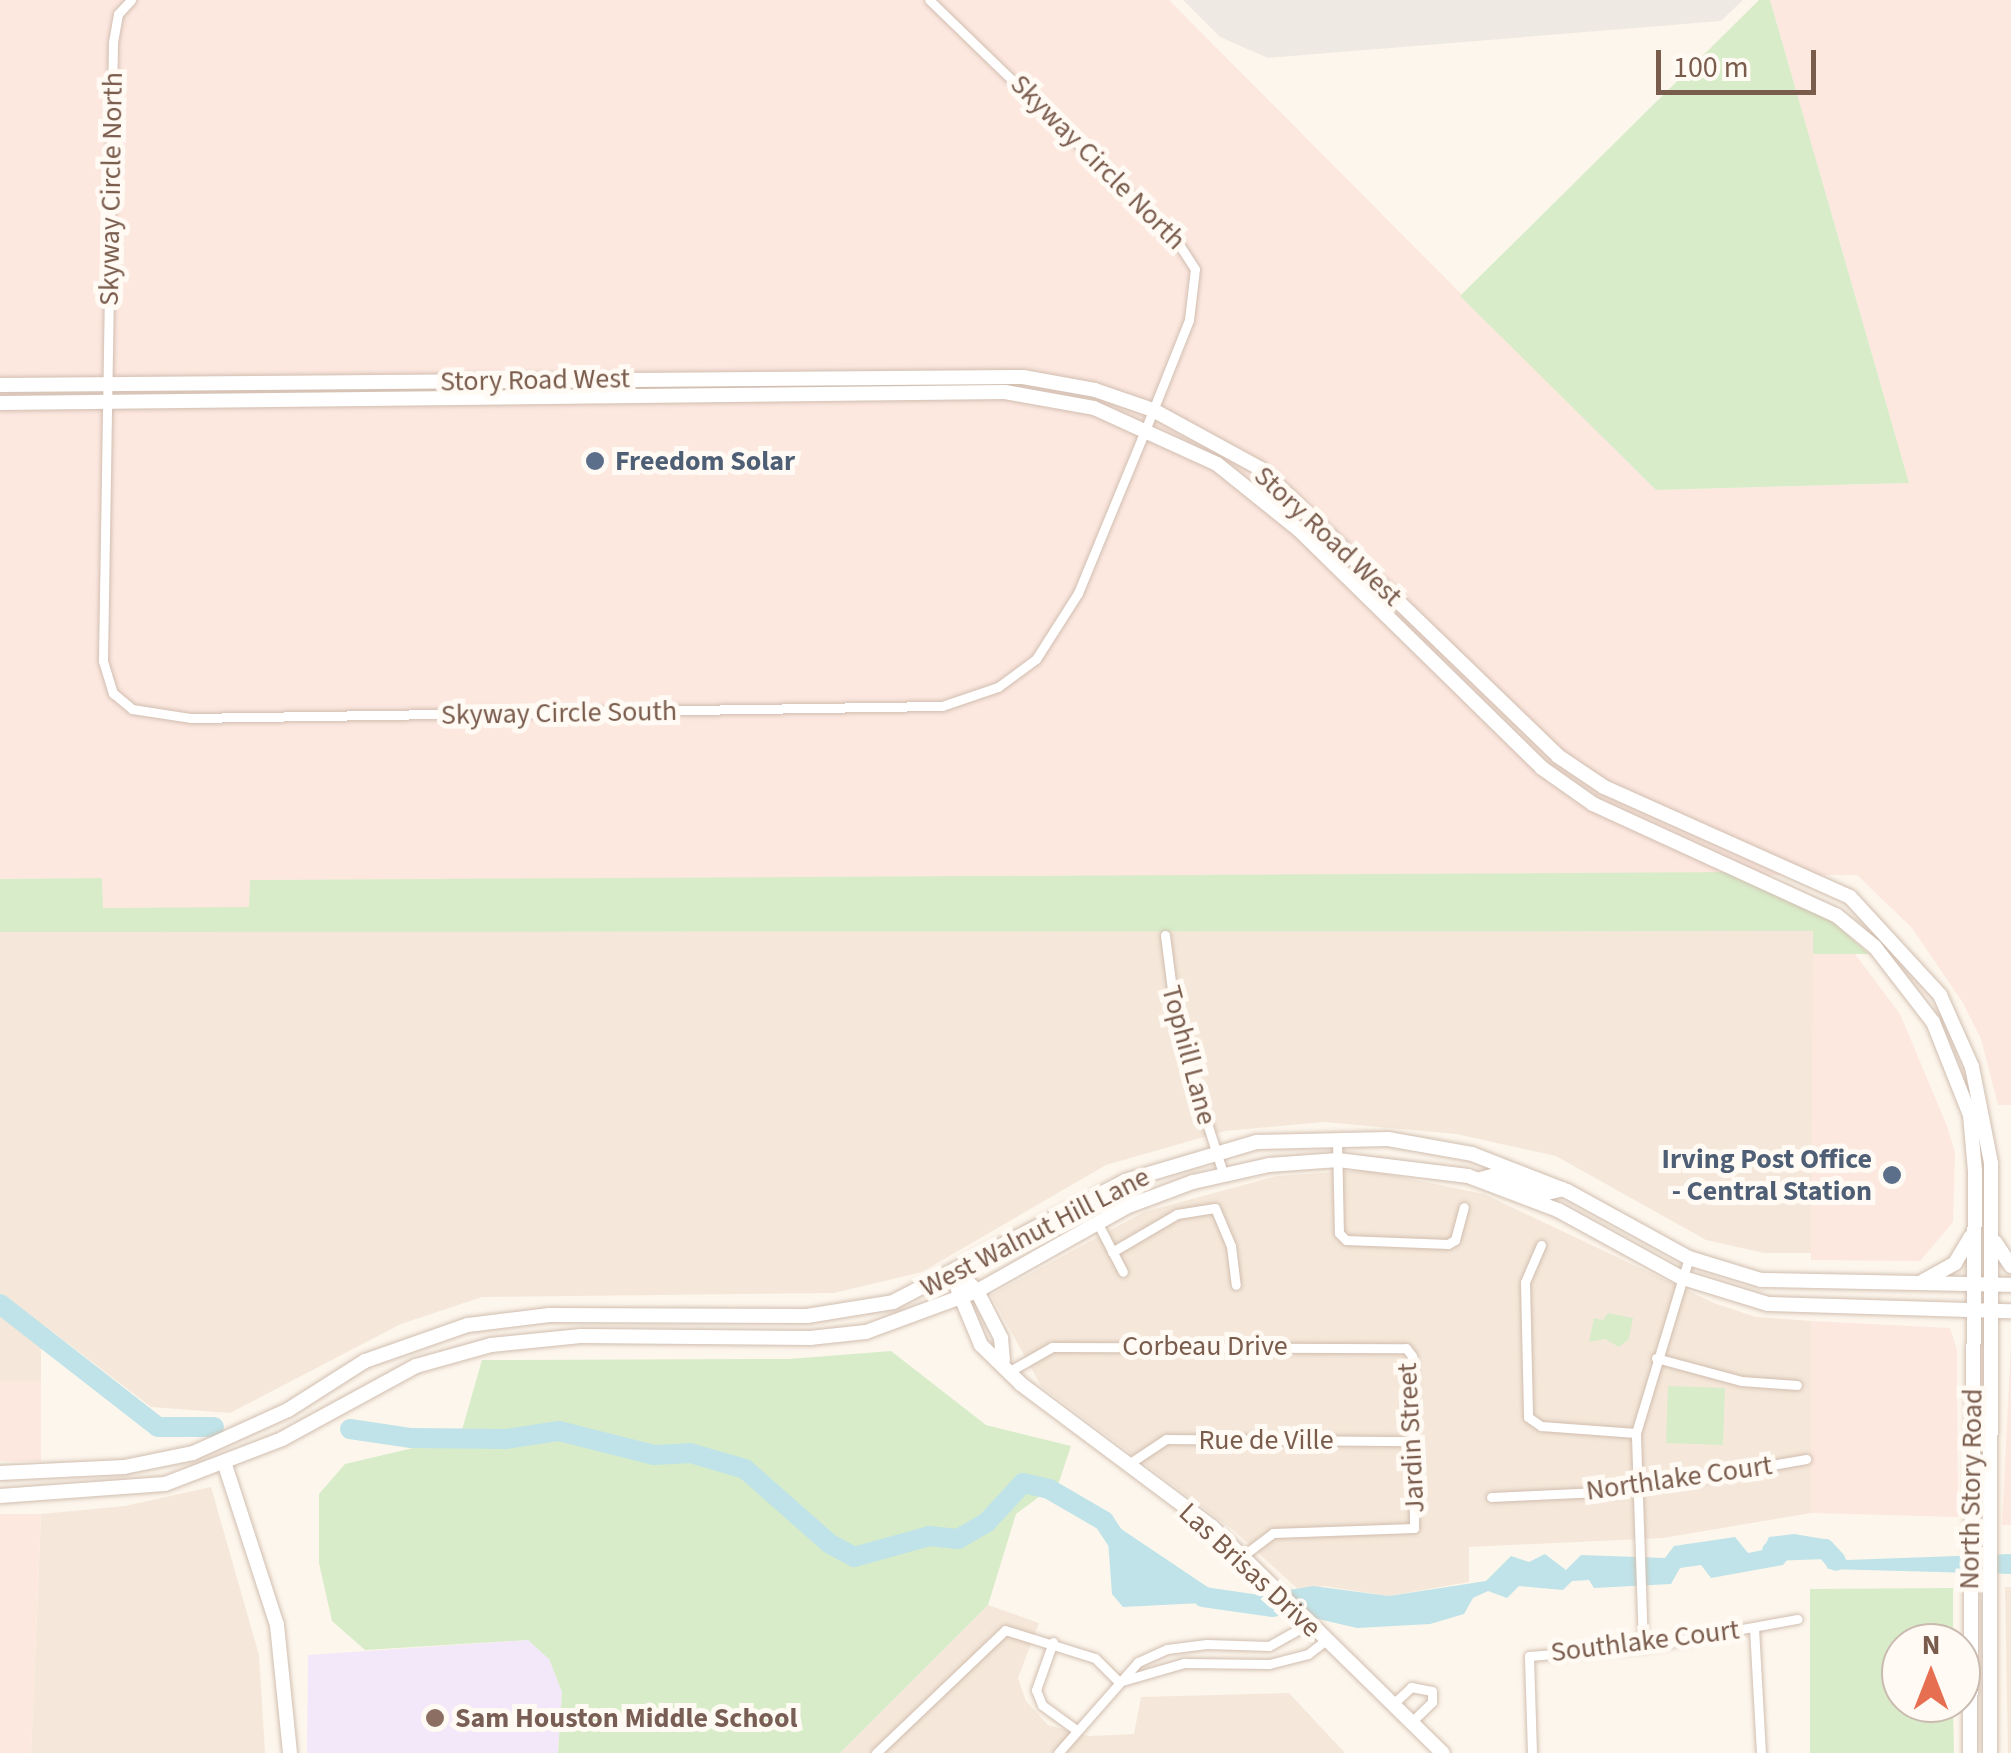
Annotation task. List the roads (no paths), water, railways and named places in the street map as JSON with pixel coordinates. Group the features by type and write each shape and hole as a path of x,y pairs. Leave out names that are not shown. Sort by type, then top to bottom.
{"street":[{"name":"Skyway Circle North","path":"108,384 113,43 118,14 131,0"},
{"name":"Skyway Circle North","path":"929,0 949,12 1190,255 1195,299 1153,410"},
{"path":"903,375 903,393"},
{"path":"787,376 795,394"},
{"name":"Story Road West","path":"0,385 1023,377 1095,390 1153,410 1261,469 1558,756 1604,787 1850,897 1915,962 1967,1054 1986,1120 1995,1284"},
{"name":"Skyway Circle South","path":"108,384 106,678 132,709 191,718 880,710 974,698 1036,659 1057,630 1153,410"},
{"name":"Story Road West","path":"0,403 903,393 1044,398 1181,442 1260,494 1542,768 1593,804 1800,893 1876,947 1927,1013 1952,1061 1970,1115 1973,1284"},
{"path":"1800,893 1810,876"},
{"name":"Tophill Lane","path":"1165,934 1176,1028 1224,1173"},
{"path":"1952,1061 1967,1054"},
{"path":"1337,1137 1339,1233 1346,1240 1448,1244 1455,1240 1464,1206"},
{"name":"West Walnut Hill Lane","path":"0,1472 124,1468 217,1444 365,1361 444,1332 512,1319 855,1312 958,1273 1126,1181 1216,1150 1337,1137 1472,1154 1563,1189 1689,1258 1792,1284 2011,1284"},
{"name":"West Walnut Hill Lane","path":"0,1496 127,1491 226,1465 374,1385 490,1345 581,1336 810,1338 866,1332 958,1299 1097,1222 1224,1173 1338,1160 1480,1180 1558,1210 1680,1277 1784,1306 2003,1311"},
{"path":"1480,1180 1499,1174 1548,1193 1563,1189"},
{"path":"1112,1252 1177,1214 1215,1208 1231,1246 1236,1285"},
{"path":"1097,1222 1123,1272"},
{"path":"1911,1284 1955,1263 1974,1226"},
{"path":"1993,1238 2011,1266"},
{"path":"1541,1245 1525,1282 1528,1417 1541,1426 1636,1433"},
{"path":"1642,1647 1636,1433 1680,1277 1689,1258"},
{"path":"958,1273 976,1291 1001,1338 1006,1365"},
{"name":"Las Brisas Drive","path":"958,1273 958,1299 981,1345 1242,1556 1443,1753"},
{"name":"North Story Road","path":"1970,1753 1973,1284"},
{"name":"North Story Road","path":"1990,1753 1992,1434 2003,1311 1995,1284"},
{"name":"Corbeau Drive","path":"1006,1365 1052,1347 1406,1348"},
{"name":"Jardin Street","path":"1242,1556 1273,1534 1414,1528 1412,1356 1406,1348"},
{"path":"1656,1358 1741,1381 1797,1385"},
{"path":"365,1361 374,1385"},
{"path":"341,1376 352,1398"},
{"path":"1972,1434 1992,1434"},
{"name":"Rue de Ville","path":"1127,1465 1166,1439 1414,1441"},
{"path":"217,1444 277,1625 290,1753"},
{"name":"Northlake Court","path":"1492,1497 1636,1487 1806,1459"},
{"path":"23,1472 25,1495"},
{"name":"Southlake Court","path":"1532,1753 1529,1656 1642,1647 1798,1620"},
{"path":"1058,1753 1138,1662 1167,1649 1270,1646 1310,1623"},
{"path":"1754,1628 1761,1753"},
{"path":"876,1753 995,1634 1014,1630 1095,1658 1119,1682"},
{"path":"1119,1682 1184,1663 1270,1664 1308,1654 1326,1640"},
{"path":"1052,1642 1036,1690 1042,1705 1075,1730"},
{"path":"1394,1704 1411,1687 1432,1690 1432,1702 1412,1722"}],"water":[{"path":"1081,1502 1212,1590 1253,1596 1313,1586 1389,1596 1486,1581 1511,1556 1529,1562 1545,1554 1566,1570 1581,1555 1665,1558 1674,1546 1735,1537 1748,1553 1763,1550 1769,1537 1794,1534 1830,1540 1830,1552 1847,1560 2011,1554 2011,1574 1828,1569 1813,1541 1799,1545 1783,1565 1711,1578 1701,1565 1680,1568 1671,1584 1594,1588 1589,1580 1572,1581 1563,1590 1519,1586 1507,1598 1488,1591 1473,1598 1464,1614 1430,1624 1357,1628 1241,1601 1123,1607 1112,1594 1108,1540 1125,1536 1076,1513"}],"waterway":[{"path":"0,1304 158,1427 214,1427"},
{"path":"350,1429 411,1438 506,1439 559,1431 654,1455 690,1453 745,1469 830,1544 854,1557 929,1536 958,1539 987,1522 1023,1483 1049,1489 1104,1521 1129,1559"},
{"path":"1772,1551 1825,1549 1836,1561"},
{"path":"1203,1597 1273,1607"}],"place":[{"name":"Freedom Solar","path":"595,461"},
{"name":"Irving Post Office - Central Station","path":"1892,1175"},
{"name":"Sam Houston Middle School","path":"435,1718"}]}
